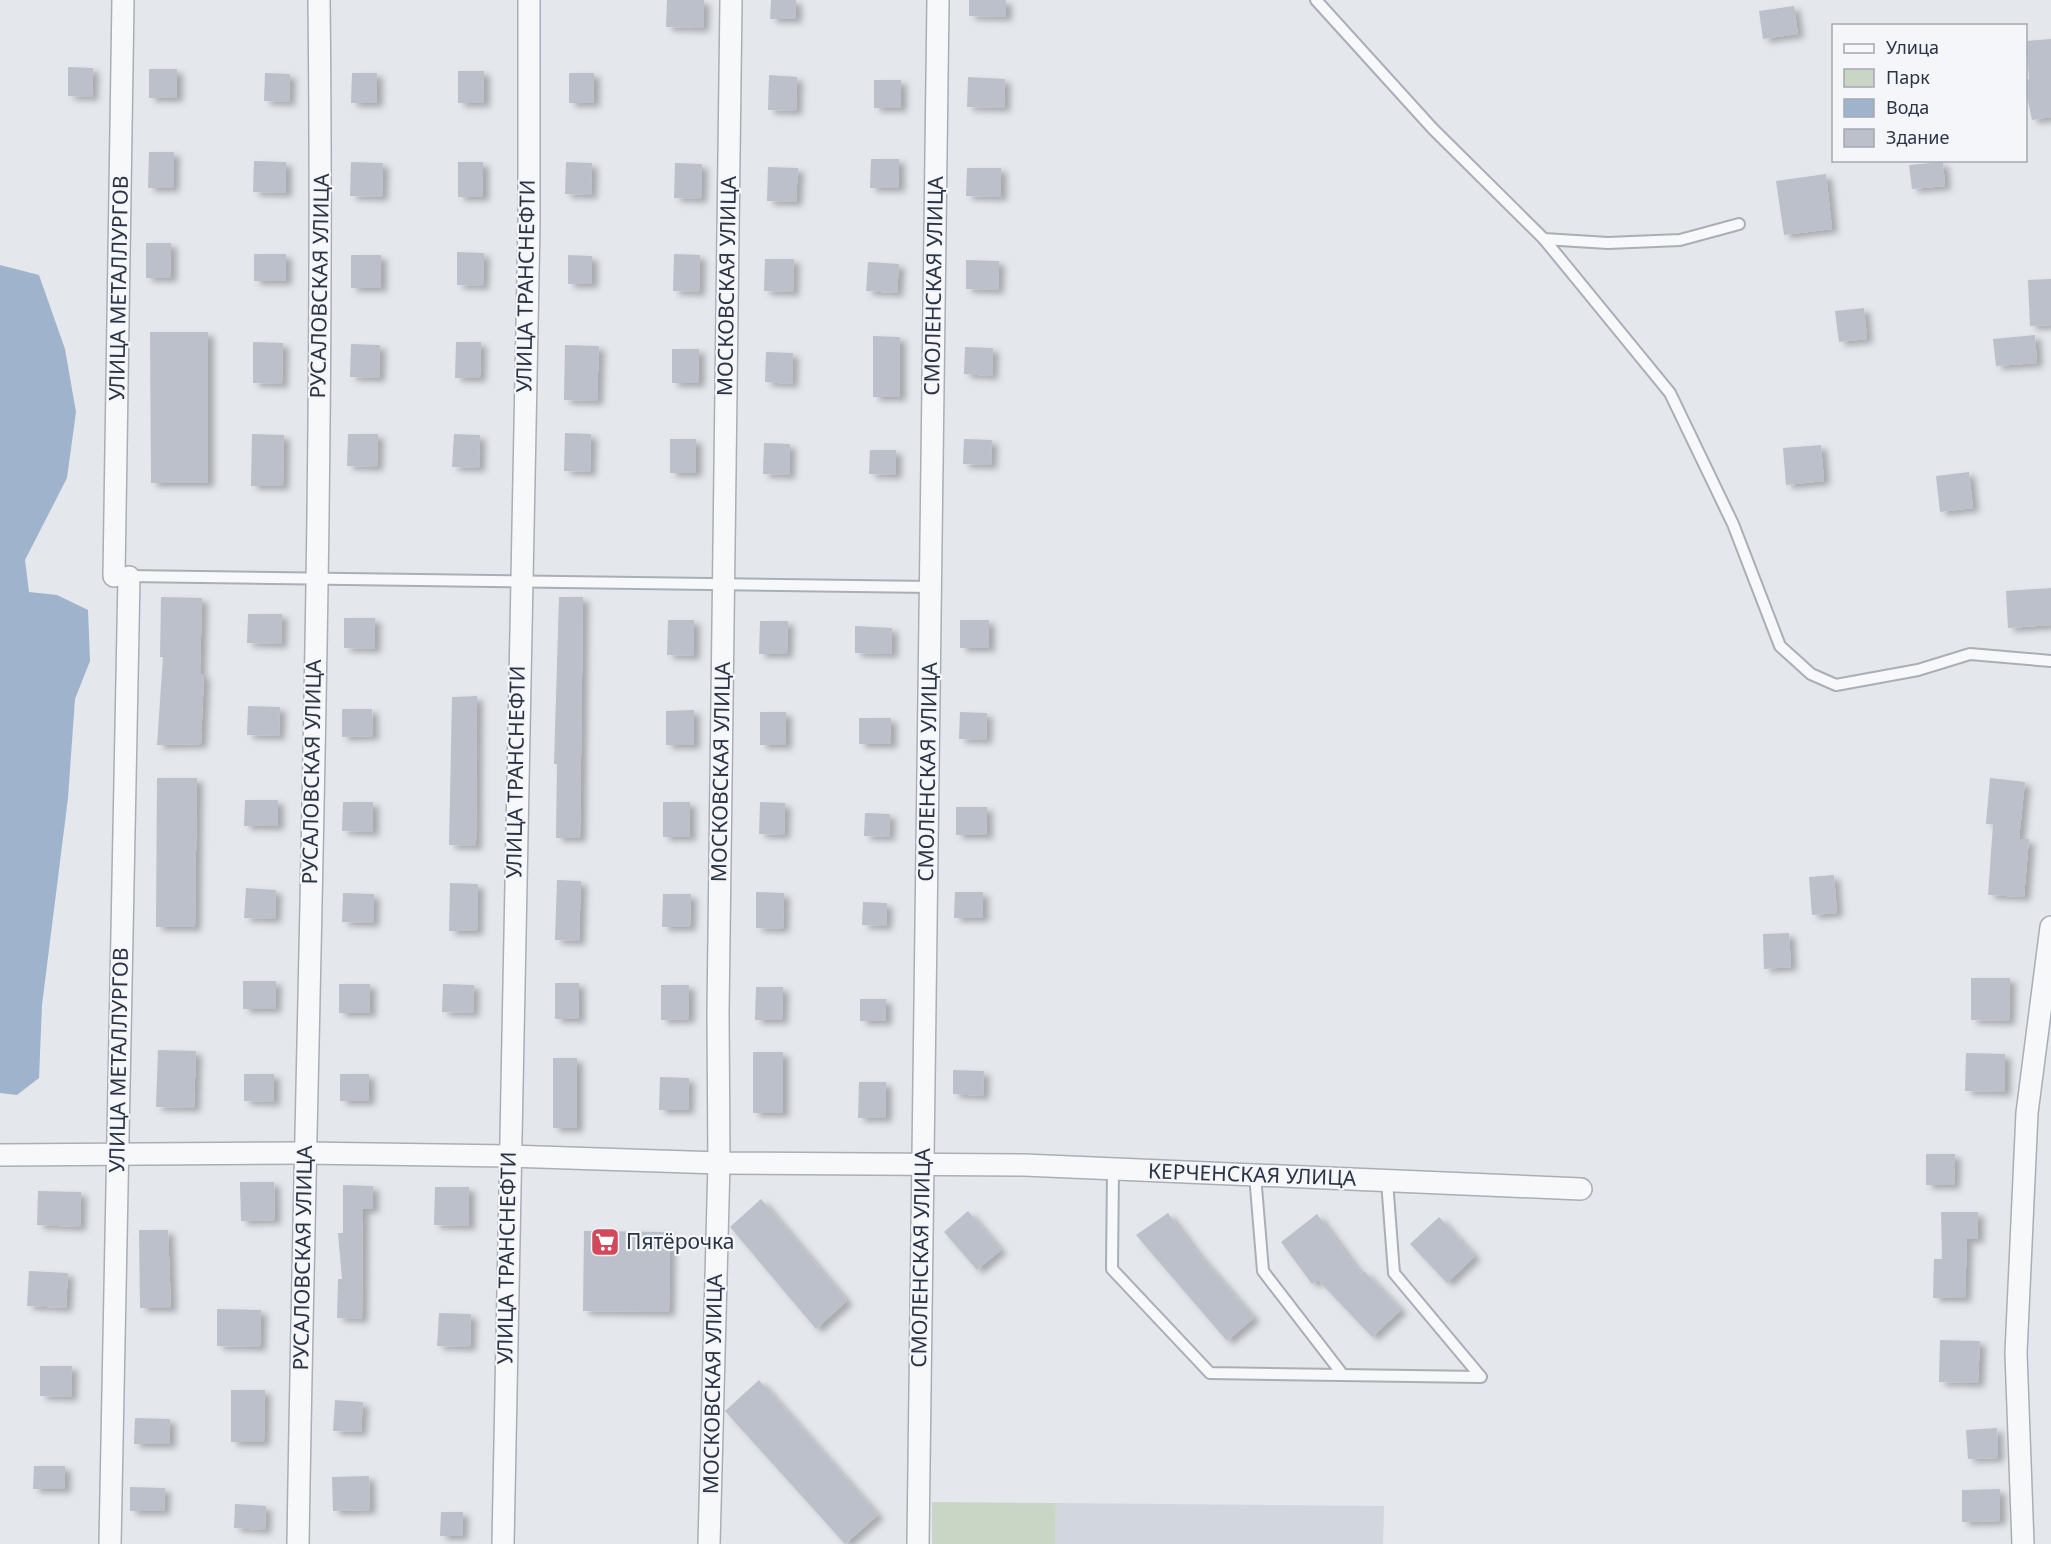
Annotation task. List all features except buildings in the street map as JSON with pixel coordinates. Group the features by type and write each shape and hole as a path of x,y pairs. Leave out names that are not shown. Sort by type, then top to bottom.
{"street":[{"name":"УЛИЦА МЕТАЛЛУРГОВ","path":"110,1544 117,1156 122,576 123,0"},
{"name":"РУСАЛОВСКАЯ УЛИЦА","path":"298,1544 316,577 321,160 319,0"},
{"name":"УЛИЦА ТРАНСНЕФТИ","path":"503,1544 520,580 529,224 529,0"},
{"name":"МОСКОВСКАЯ УЛИЦА","path":"709,1544 719,1163 718,1014 731,0"},
{"name":"СМОЛЕНСКАЯ УЛИЦА","path":"918,1544 938,0"},
{"path":"2023,1544 2016,1353 2018,1307 2027,1113 2051,927"},
{"name":"КЕРЧЕНСКАЯ УЛИЦА","path":"0,1155 304,1153 509,1156 719,1163 922,1163 1581,1189"}],"lane":[{"path":"1316,0 1433,129 1544,239 1670,393 1733,524 1780,646 1811,674 1836,685 1918,670 1970,654 2051,661"},
{"path":"1544,239 1608,243 1680,240 1739,224"},
{"path":"122,576 520,580 723,586 930,587"},
{"path":"1113,1169 1112,1269 1210,1373 1481,1377 1394,1273 1387,1181"},
{"path":"1255,1175 1263,1271 1343,1375"}],"shaded area":[{"path":"1056,1503 1384,1506 1383,1544 1055,1544"}],"green space":[{"path":"932,1502 1056,1503 1055,1544 932,1544"}],"water":[{"path":"0,265 39,275 65,349 76,412 67,478 25,560 29,592 57,595 88,610 90,661 75,699 68,798 42,1005 39,1078 17,1095 0,1093"}],"place":[{"name":"Пятёрочка","path":"605,1242"}]}
